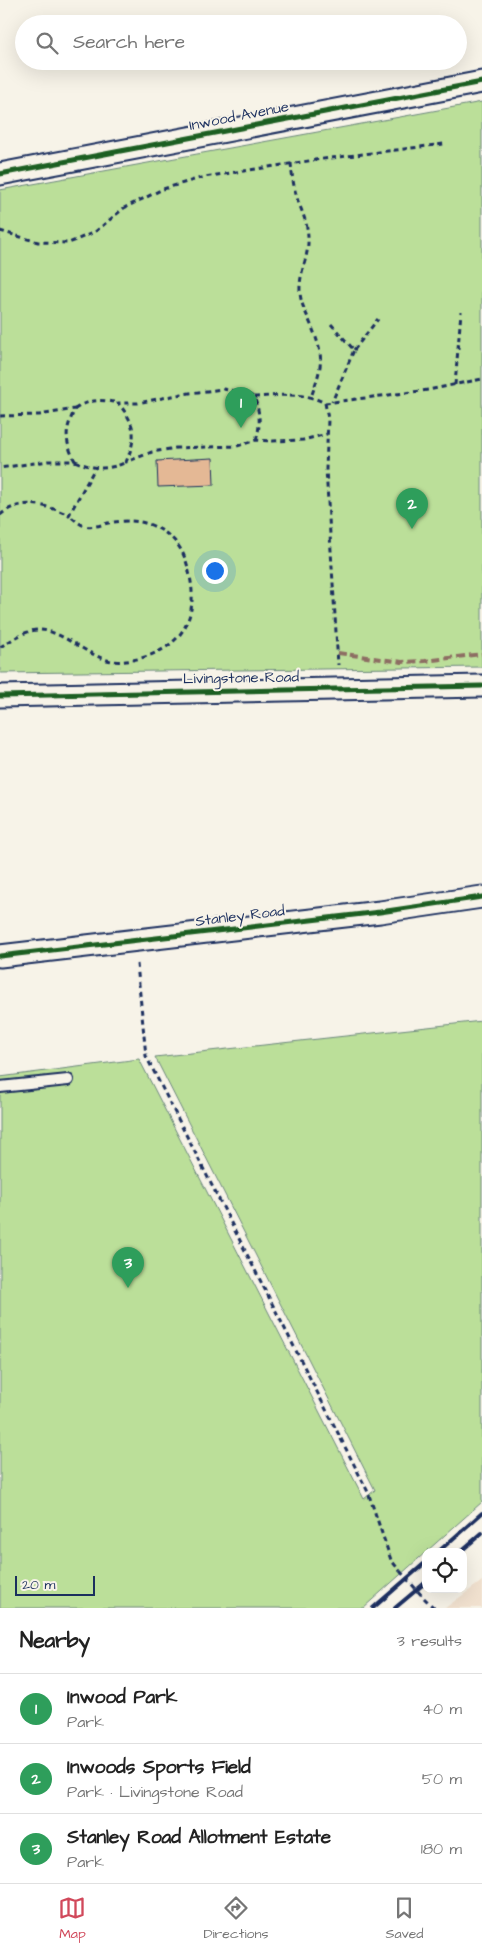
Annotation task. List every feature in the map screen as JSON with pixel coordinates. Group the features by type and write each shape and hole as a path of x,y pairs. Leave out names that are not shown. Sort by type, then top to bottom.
{"street":[{"name":"Inwood Avenue","path":"0,174 482,82"},
{"name":"Livingstone Road","path":"0,696 482,686"},
{"name":"Stanley Road","path":"0,956 380,912 482,897"}],"lane":[{"path":"0,1087 68,1080"}],"path":[{"path":"0,232 38,242 69,243 95,232 124,208 163,189 204,177 444,144"},
{"path":"291,164 293,182 307,224 308,235 308,252 301,274 300,292 303,305 319,343 322,357 320,371 310,397"},
{"path":"455,385 461,312"},
{"path":"332,403 354,350 378,319"},
{"path":"331,324 354,350"},
{"path":"0,416 40,415 75,408 85,402 98,399 118,403 138,403 182,394 223,389 241,392 254,397 289,395 310,397 325,403 332,403 428,390 482,380"},
{"path":"254,397 260,418 256,440"},
{"path":"118,403 130,416 134,432 132,448 126,462"},
{"path":"325,403 328,419 326,469 339,688"},
{"path":"75,408 66,435 68,448 75,461"},
{"path":"0,468 48,461 75,461 95,468 115,467 152,452 176,448 237,446 256,440 303,440 327,434"},
{"path":"69,516 95,468"},
{"path":"0,515 16,506 39,504 69,516 85,526 125,521 143,521 169,536 181,549 189,567 192,588 191,611 186,627 173,643 153,655 131,660 108,660 88,652 51,632 42,630 32,631 12,639 0,647"},
{"path":"134,941 146,1056 368,1492 391,1560 434,1608"}],"shaded area":[{"path":"482,1581 482,1608 445,1608 467,1593"}],"green space":[{"path":"482,102 482,667 0,673 0,190"},
{"path":"482,1021 482,1502 430,1548 422,1548 422,1555 363,1608 0,1608 0,1077 139,1059 364,1499 375,1490 155,1057"}],"building":[{"path":"213,458 214,485 158,487 157,461"}],"railway":[{"path":"443,1548 482,1513"},
{"path":"465,1548 482,1533"},
{"path":"373,1608 422,1565"},
{"path":"395,1608 422,1585"}],"marked path":[{"path":"338,653 402,662 482,654"}],"cycle path":[{"path":"0,174 482,82"},
{"path":"0,696 482,686"},
{"path":"0,956 380,912 482,897"}],"place":[{"name":"Inwood Park","path":"241,428"},
{"name":"Inwoods Sports Field","path":"412,529"},
{"name":"Stanley Road Allotment Estate","path":"128,1288"}]}
